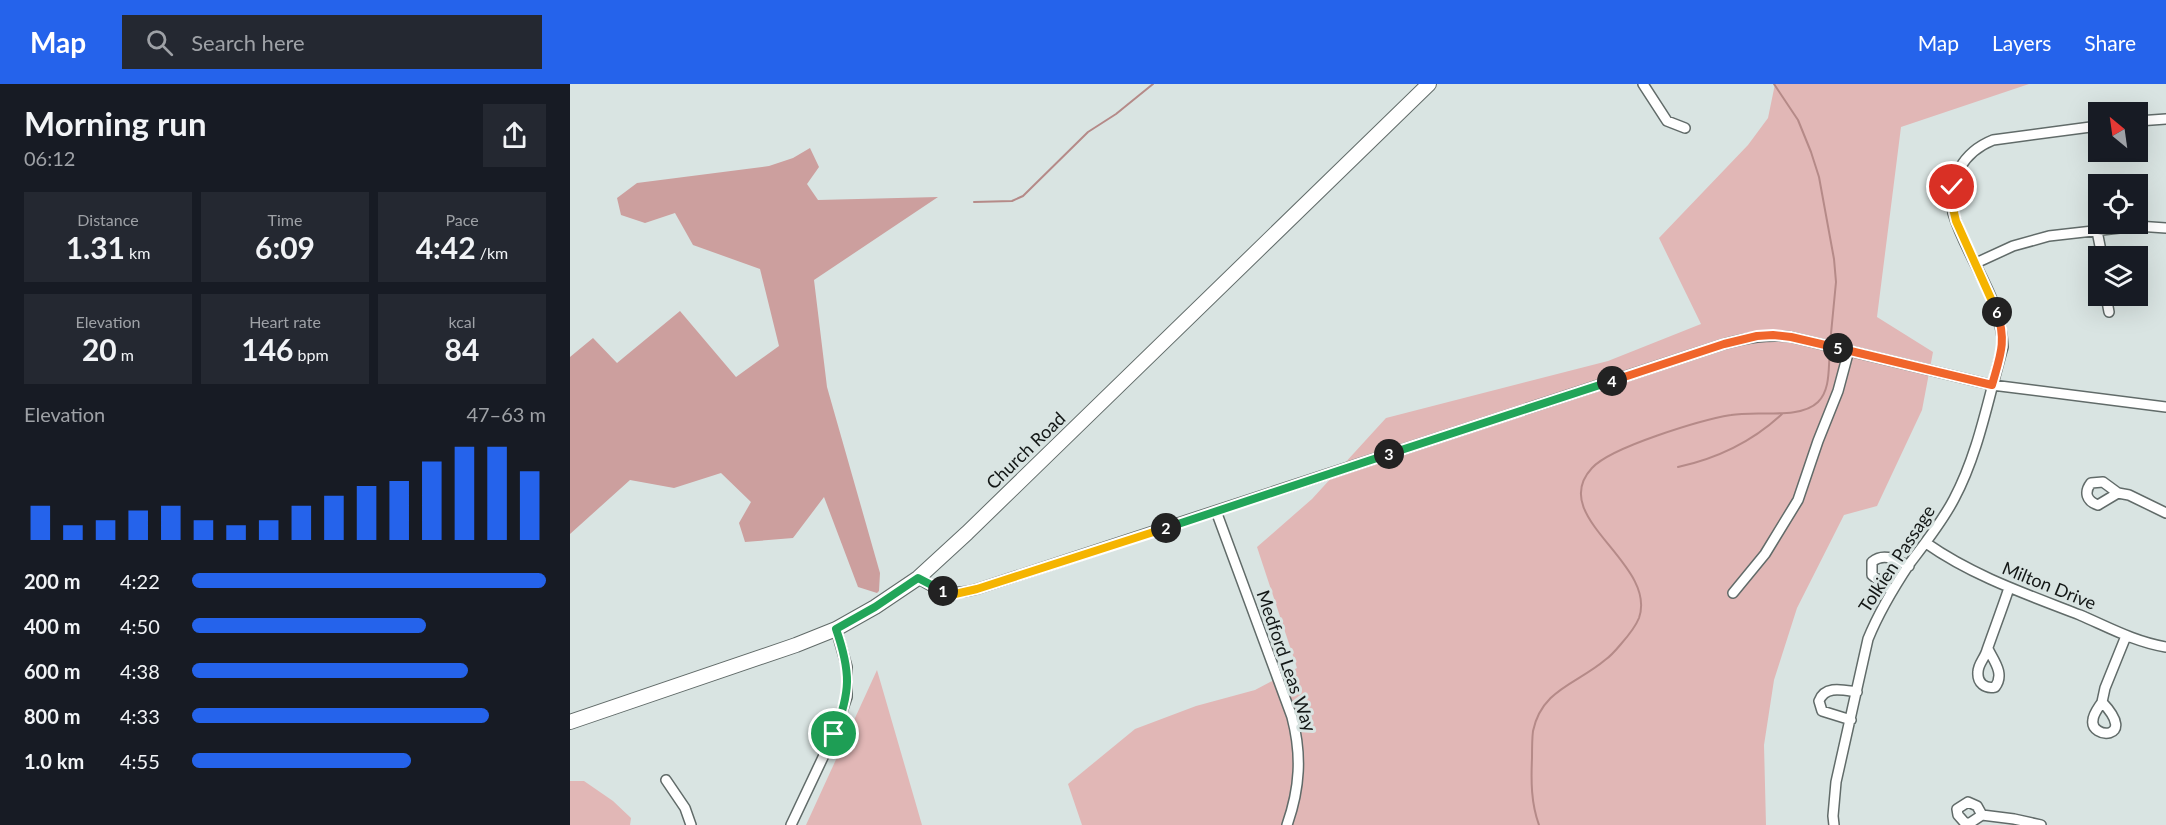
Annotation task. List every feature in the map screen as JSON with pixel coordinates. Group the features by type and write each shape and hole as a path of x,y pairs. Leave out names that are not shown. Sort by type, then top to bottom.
{"main road":[{"name":"Church Road","path":"570,722 796,645 836,629 875,607 918,578 1429,84"}],"street":[{"path":"1643,84 1667,121 1686,128"},
{"path":"2148,120 2166,119"},
{"name":"Tolkien Passage","path":"1834,825 1836,782 1868,639 1892,591 1953,502 1967,472 2003,347 1998,313 1959,230 1952,204 1955,178 1969,154 1984,144 2002,138 2088,127"},
{"path":"2148,227 2166,228"},
{"path":"1976,263 2031,240 2088,232"},
{"path":"2108,306 2109,312"},
{"path":"918,578 948,594 966,592 1724,344 1757,336 1773,335 1812,341 1992,385 2166,406"},
{"path":"1733,594 1765,554 1798,500 1838,391 1845,349"},
{"path":"2118,493 2129,495 2166,513"},
{"name":"Medford Leas Way","path":"1216,511 1298,738 1299,777 1287,825"},
{"name":"Milton Drive","path":"1926,543 1952,561 2009,588 2126,636 2166,647"},
{"path":"1892,591 1872,575 1872,562 1879,557 1888,557 1909,566"},
{"path":"1988,649 2009,588"},
{"path":"791,825 834,734 847,697 847,667 836,629"},
{"path":"2102,702 2105,688 2126,636"},
{"path":"1851,720 1822,711 1819,701 1824,693 1833,689 1857,692"},
{"path":"666,780 685,808 691,825"},
{"path":"1982,815 2041,825"}],"shaded area":[{"path":"1775,84 2029,84 1901,127 1877,317 1933,352 1922,410 1877,506 1844,515 1797,608 1774,680 1764,745 1766,825 1082,825 1068,784 1135,729 1196,706 1255,690 1297,668 1257,547 1312,499 1386,418 1608,361 1701,324 1659,238 1748,145 1768,118"},
{"path":"810,148 819,167 807,184 818,200 938,197 814,280 827,387 880,573 879,591 877,593 858,587 824,497 793,538 745,542 739,523 751,502 721,473 674,488 630,480 570,534 570,357 593,338 617,363 680,311 736,377 779,346 760,269 693,245 675,213 645,223 621,215 617,198 637,183 769,166 793,158"},
{"path":"877,670 922,825 806,825"},
{"path":"570,781 584,781 613,801 631,818 630,825 570,825"}],"waterway":[{"path":"974,202 1012,201 1023,196 1088,132 1116,114 1153,84"},
{"path":"1774,84 1798,120 1819,177 1836,282 1830,344"},
{"path":"1539,825 1533,800 1532,775 1533,731 1538,717 1552,696 1611,655 1631,632 1639,618 1641,598 1633,578 1592,522 1583,504 1582,486 1592,468 1602,460 1636,443 1699,422 1731,415 1789,413 1810,408 1818,402 1825,391 1830,350"},
{"path":"1678,467 1734,448 1759,433 1782,414"}],"route":[{"path":"834,734 847,697 848,680 844,652 836,629 875,607 918,578 929,586 948,594 977,589 1724,344 1757,336 1773,335 1812,341 1992,385 2003,347 2001,326 1998,313 1953,213 1952,187"}]}
